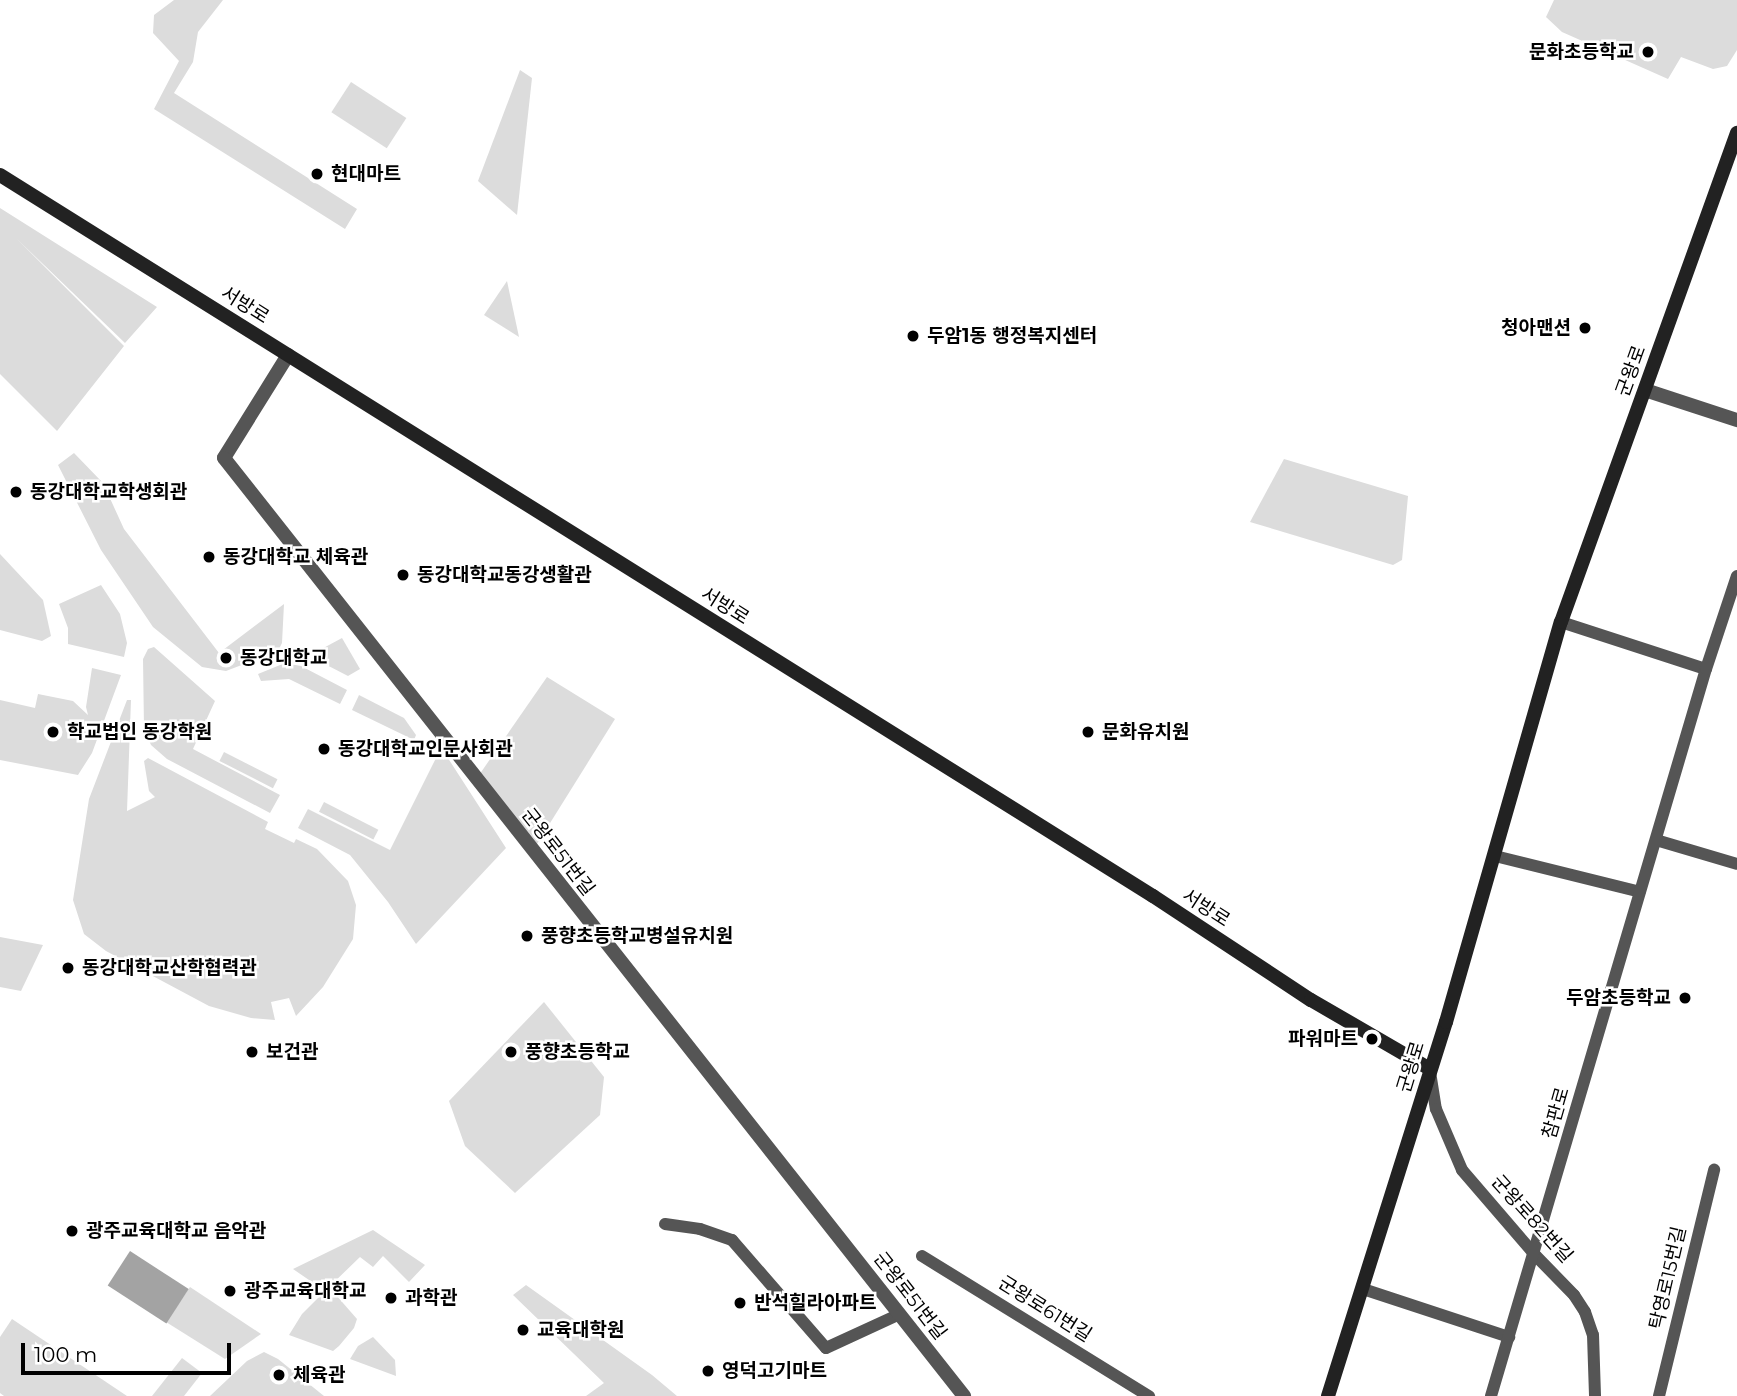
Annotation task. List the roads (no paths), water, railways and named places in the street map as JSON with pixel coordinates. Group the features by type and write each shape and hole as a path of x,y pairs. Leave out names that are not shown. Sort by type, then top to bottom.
{"main road":[{"name":"군왕로","path":"1328,1396 1430,1069 1561,622 1734,153 1737,133"},
{"name":"서방로","path":"0,175 1141,889 1311,1000 1430,1069"}],"street":[{"name":"군왕로51번길","path":"288,355 225,458 964,1396"},
{"path":"1645,390 1737,420"},
{"name":"참판로","path":"1491,1396 1535,1255 1706,669 1736,584"},
{"path":"1561,622 1706,669"},
{"path":"1656,840 1737,864"},
{"path":"1494,856 1640,892"},
{"name":"군왕로82번길","path":"1430,1069 1436,1109 1462,1170 1535,1255 1574,1294 1590,1324 1595,1360 1595,1396"},
{"name":"탁영로15번길","path":"1659,1396 1714,1170"},
{"path":"665,1224 701,1229 732,1240 826,1348 900,1314"},
{"name":"군왕로61번길","path":"922,1256 1149,1396"},
{"path":"1363,1289 1509,1336"}],"place":[{"name":"문화초등학교","path":"1648,52"},
{"name":"현대마트","path":"317,174"},
{"name":"청아맨션","path":"1585,328"},
{"name":"두암1동 행정복지센터","path":"913,336"},
{"name":"동강대학교학생회관","path":"16,492"},
{"name":"동강대학교 체육관","path":"209,557"},
{"name":"동강대학교동강생활관","path":"403,575"},
{"name":"동강대학교","path":"226,658"},
{"name":"학교법인 동강학원","path":"53,732"},
{"name":"문화유치원","path":"1088,732"},
{"name":"동강대학교인문사회관","path":"324,749"},
{"name":"풍향초등학교병설유치원","path":"527,936"},
{"name":"동강대학교산학협력관","path":"68,968"},
{"name":"두암초등학교","path":"1685,998"},
{"name":"파워마트","path":"1372,1039"},
{"name":"보건관","path":"252,1052"},
{"name":"풍향초등학교","path":"511,1052"},
{"name":"광주교육대학교 음악관","path":"72,1231"},
{"name":"광주교육대학교","path":"230,1291"},
{"name":"과학관","path":"391,1298"},
{"name":"반석힐라아파트","path":"740,1303"},
{"name":"교육대학원","path":"523,1330"},
{"name":"영덕고기마트","path":"708,1371"},
{"name":"체육관","path":"279,1375"}]}
